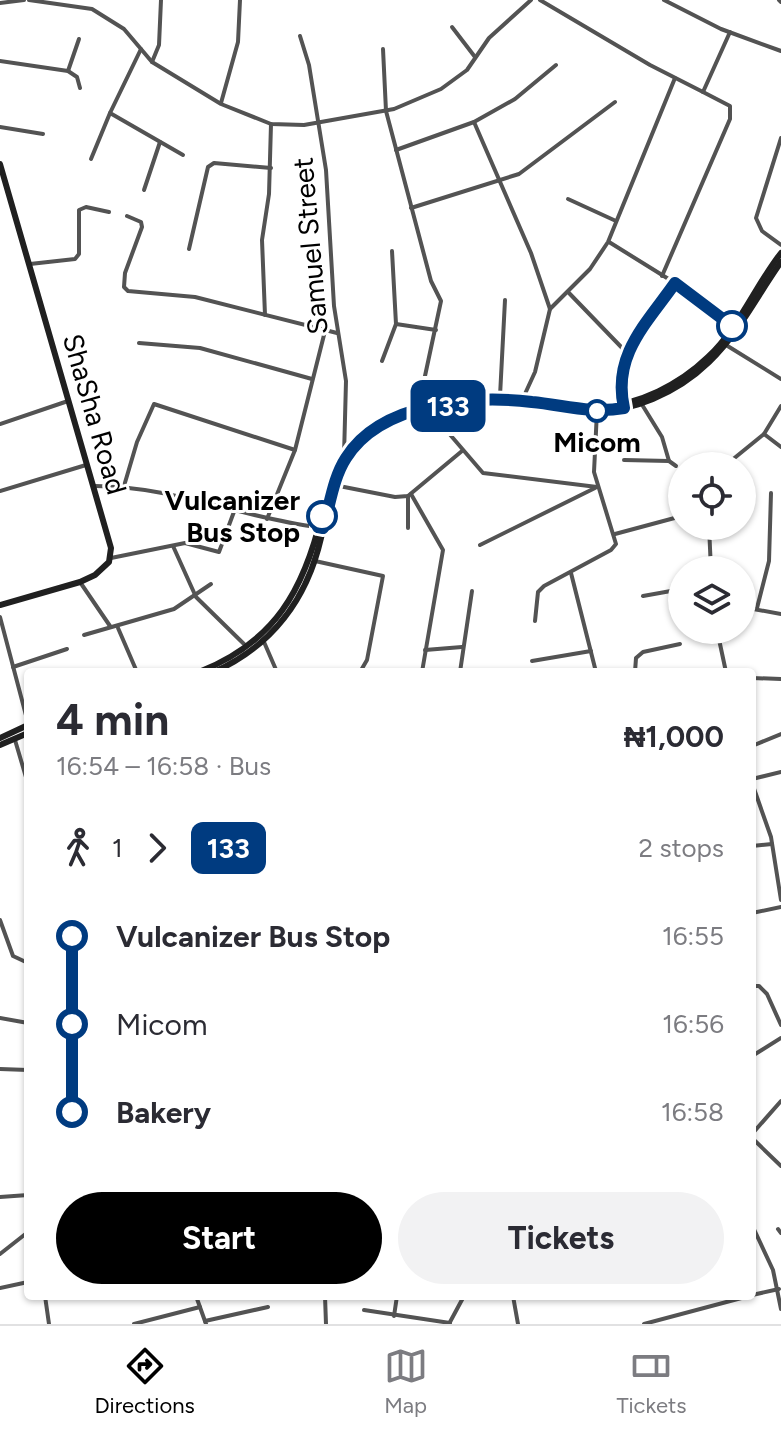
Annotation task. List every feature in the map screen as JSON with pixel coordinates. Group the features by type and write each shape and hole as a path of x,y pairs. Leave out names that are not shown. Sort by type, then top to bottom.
{"main road":[{"name":"ShaSha Road","path":"0,164 3,186 30,264 111,558"},
{"path":"623,406 676,383 708,357 781,253"},
{"path":"207,668 248,648 294,596 321,528 344,456 382,424 428,409 512,400 597,409 641,403 691,378 726,345 781,262"},
{"path":"222,668 251,654 295,603 315,561 329,483 344,456 381,421 418,405 500,396 524,396 597,409"},
{"path":"0,605 80,582 101,571 111,558"},
{"path":"3,740 24,727"},
{"path":"3,740 24,735"}],"street":[{"path":"0,3 27,0 92,9 112,19 152,62 221,104 271,124 317,124 412,103 455,81 489,38 531,0"},
{"path":"92,9 93,0"},
{"path":"152,62 159,45 161,0"},
{"path":"221,104 238,42 240,0"},
{"path":"540,0 730,106 730,119 662,276"},
{"path":"668,1 730,32 781,51"},
{"path":"452,27 475,57"},
{"path":"703,92 730,32"},
{"name":"Samuel Street","path":"300,36 309,65 326,170 337,333 346,381 344,456"},
{"path":"68,71 79,39"},
{"path":"91,159 141,49"},
{"path":"383,49 386,111 431,281 441,301 418,405"},
{"path":"0,61 68,71 77,77 80,88"},
{"path":"396,150 474,122 515,99 556,65"},
{"path":"550,309 569,293 608,242 675,78"},
{"path":"411,208 519,174 615,102"},
{"path":"110,113 183,155"},
{"path":"474,122 531,253 550,309 535,372 524,396"},
{"path":"265,315 262,240 271,168 271,124"},
{"path":"0,127 43,134"},
{"path":"781,138 756,218 762,231 781,245"},
{"path":"144,190 160,142"},
{"path":"189,249 208,167 214,163 271,168"},
{"path":"568,199 616,221"},
{"path":"30,264 75,259 79,254 79,210 86,207 109,212"},
{"path":"127,216 142,224 125,273 124,287 128,291 195,297 337,333"},
{"path":"608,242 675,283 732,326"},
{"path":"382,361 396,324 392,251"},
{"path":"623,406 626,352 675,283"},
{"path":"569,293 626,352"},
{"path":"500,396 505,300"},
{"path":"396,324 436,330"},
{"path":"267,519 295,450 325,331"},
{"path":"139,343 200,348 312,379"},
{"path":"726,345 781,379"},
{"path":"1,422 68,401"},
{"path":"641,403 662,437 668,458"},
{"path":"124,486 137,442 154,404 295,450"},
{"path":"742,452 764,434 781,406"},
{"path":"428,409 475,466 493,476 597,487"},
{"path":"535,621 538,592 611,550 616,544 594,472 597,409"},
{"path":"764,434 781,447"},
{"path":"334,485 395,497 410,495 462,451"},
{"path":"624,460 668,461"},
{"path":"0,491 86,465"},
{"path":"92,486 124,486 235,509 267,519 321,528"},
{"path":"480,545 597,487"},
{"path":"771,493 769,561 757,608 781,614"},
{"path":"408,528 410,495"},
{"path":"410,495 443,550 423,668"},
{"path":"111,558 185,543 219,552 235,509"},
{"path":"615,534 668,520"},
{"path":"172,545 196,597 248,648"},
{"path":"315,561 383,576 367,660 362,668"},
{"path":"571,573 595,668"},
{"path":"80,582 111,627"},
{"path":"84,635 118,628 196,597 211,584"},
{"path":"460,668 472,591"},
{"path":"643,596 668,592"},
{"path":"0,617 24,709"},
{"path":"118,628 135,668"},
{"path":"264,642 275,668"},
{"path":"635,668 636,658 643,652 680,644"},
{"path":"720,644 725,668"},
{"path":"425,650 462,647"},
{"path":"13,667 67,649"},
{"path":"532,661 591,651"},
{"path":"756,678 781,679"},
{"path":"756,744 781,734"},
{"path":"14,739 24,771"},
{"path":"756,780 781,772"},
{"path":"756,793 771,837 781,900"},
{"path":"771,837 781,834"},
{"path":"756,846 772,844"},
{"path":"756,912 781,907"},
{"path":"0,920 11,953 24,961"},
{"path":"756,986 767,994 781,1025"},
{"path":"0,1018 24,1022"},
{"path":"756,1054 781,1038"},
{"path":"0,1069 24,1070"},
{"path":"756,1131 781,1101"},
{"path":"756,1140 781,1166"},
{"path":"0,1197 24,1195"},
{"path":"756,1234 779,1289 781,1309"},
{"path":"0,1254 24,1235"},
{"path":"0,1288 24,1283"},
{"path":"756,1295 779,1289"},
{"path":"46,1300 49,1324"},
{"path":"197,1300 206,1322 268,1307"},
{"path":"325,1300 326,1324"},
{"path":"394,1316 396,1300"},
{"path":"364,1310 450,1324 462,1300"},
{"path":"514,1300 518,1324"},
{"path":"644,1324 735,1300"},
{"path":"134,1324 200,1307"}],"bus line":[{"name":"133","path":"322,516 318,527 323,528 334,485 346,458 356,445 382,424 402,415 466,403 512,400 587,411 624,408 621,393 626,352 675,283 732,326"}],"place":[{"name":"Micom","path":"597,411"},
{"name":"Vulcanizer Bus Stop","path":"322,516"}]}
